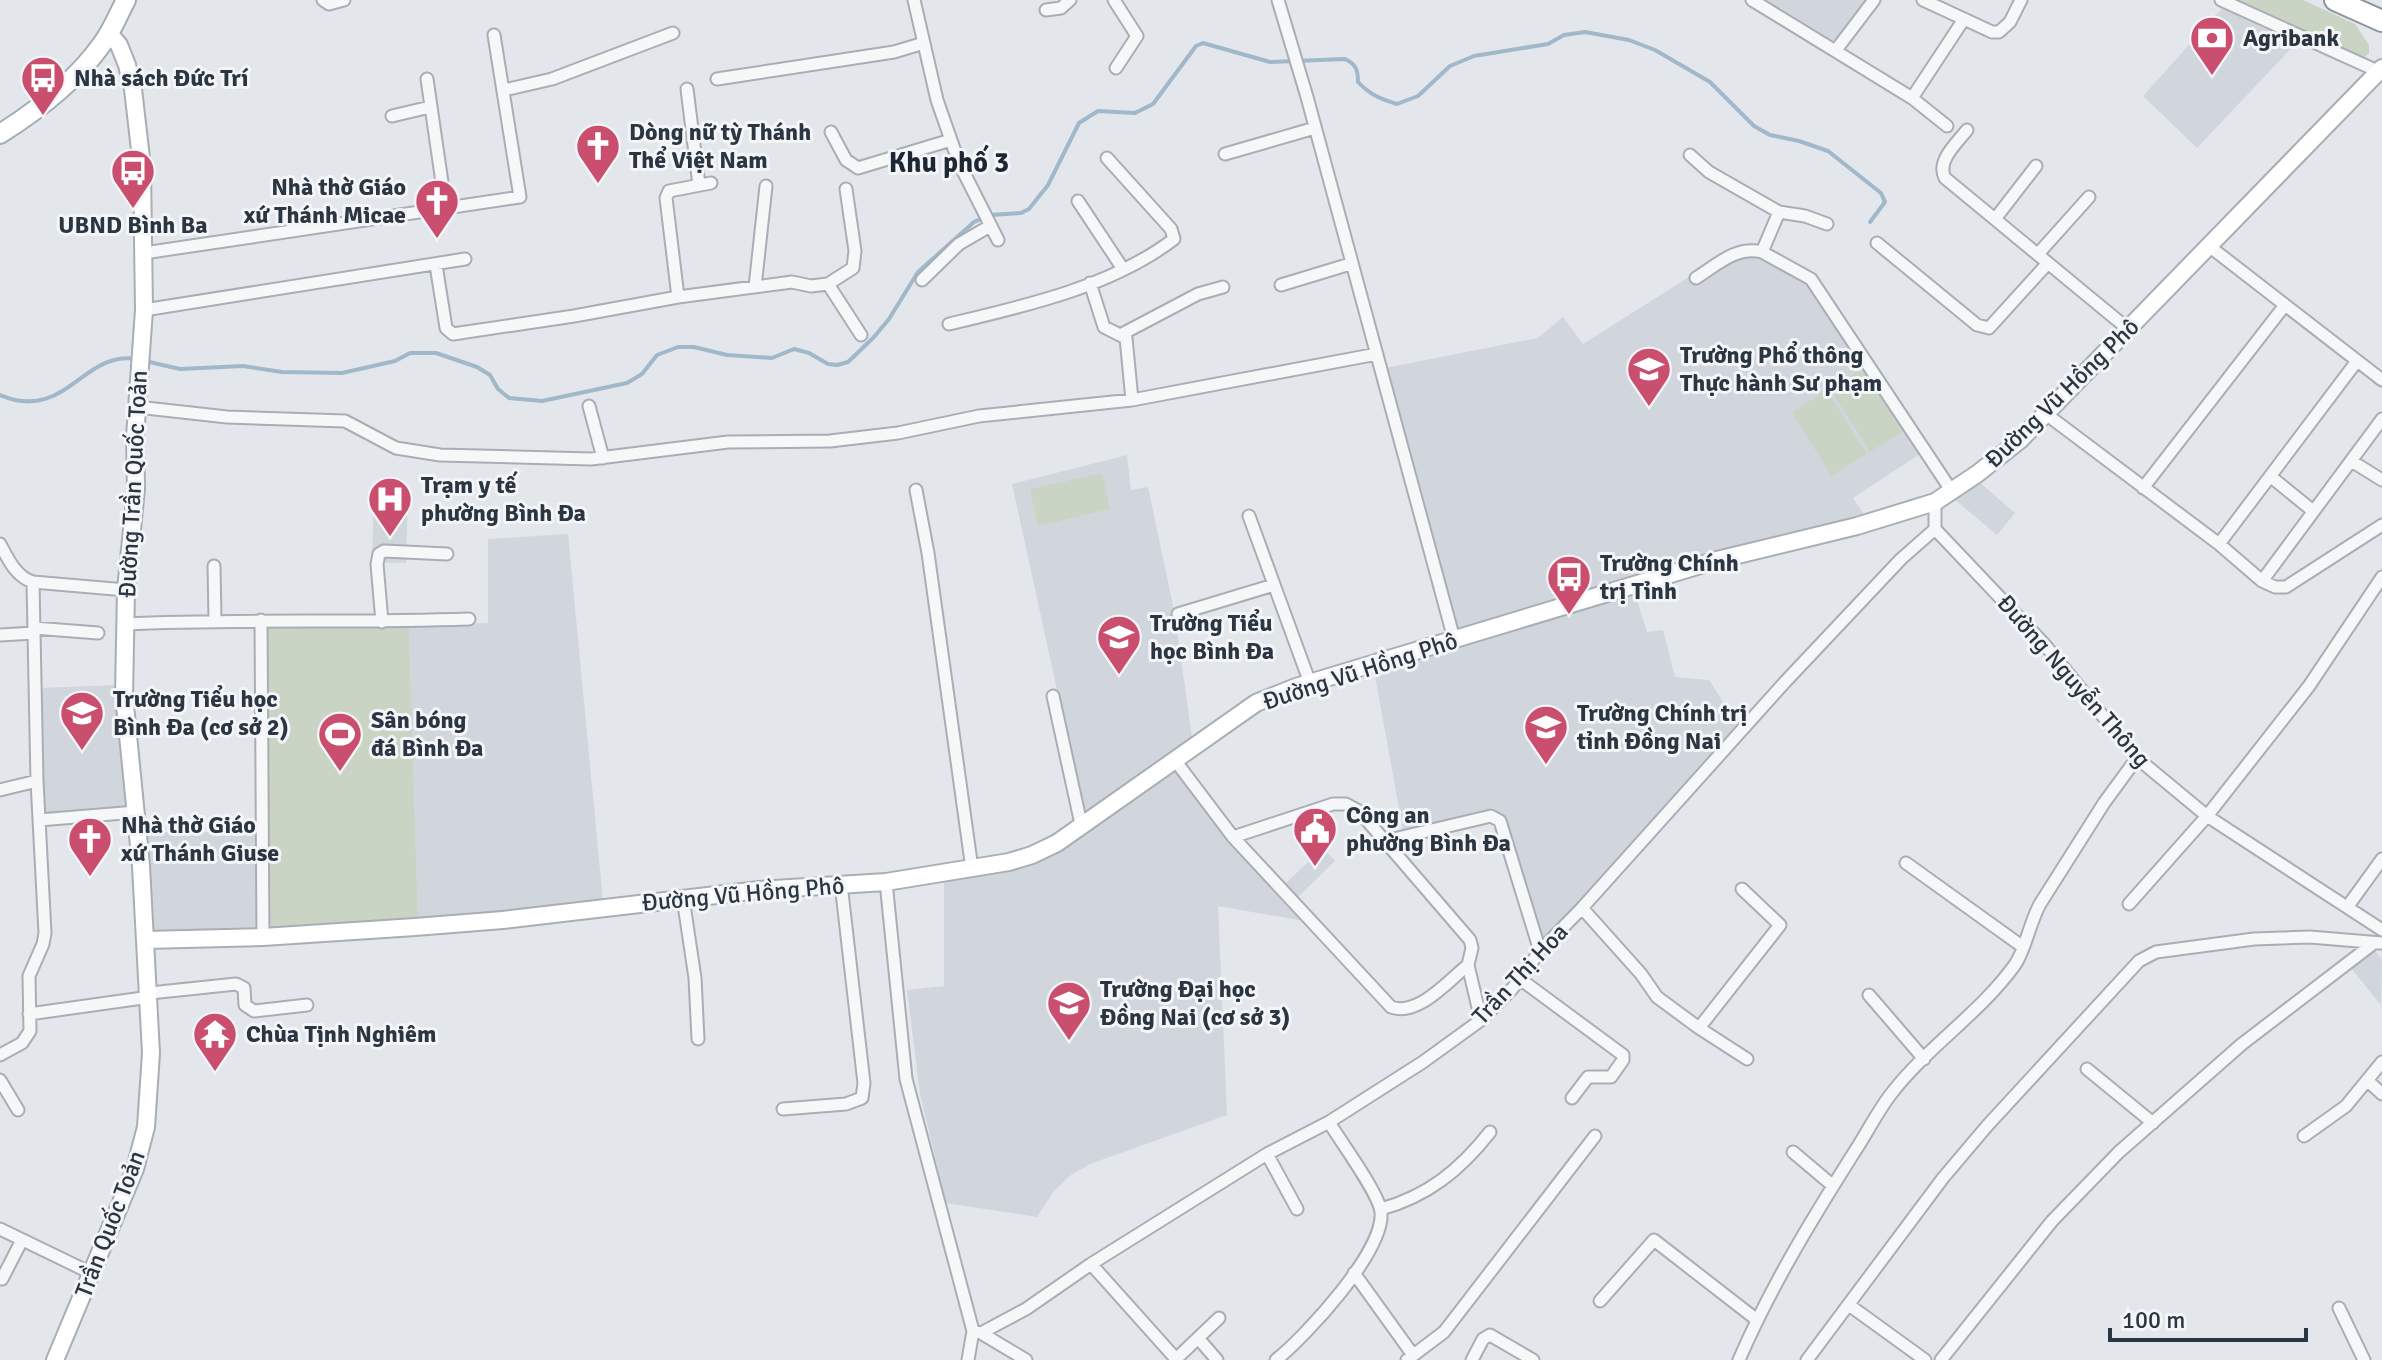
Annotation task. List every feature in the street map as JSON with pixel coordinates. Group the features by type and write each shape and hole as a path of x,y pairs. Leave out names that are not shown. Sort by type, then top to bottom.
{"highway":[{"path":"2335,0 2382,21"}],"main road":[{"path":"0,134 32,114 76,74 109,33 126,0"}],"street":[{"path":"323,0 329,4 344,0"},
{"path":"914,0 937,100 981,209 998,240"},
{"path":"1046,10 1061,8 1070,0"},
{"path":"1114,0 1137,36 1116,68"},
{"path":"1278,0 1454,639"},
{"path":"1752,0 1912,98 1947,126"},
{"path":"1836,50 1874,0"},
{"path":"1923,0 1992,32 1999,32 2010,22 2021,0"},
{"path":"2221,0 2381,71"},
{"path":"1912,98 1964,19"},
{"name":"Đường Trần Quốc Toản","path":"109,33 125,58 133,89 142,167 144,310 137,407 136,489 126,590 124,695 145,940"},
{"path":"504,90 552,79 673,33"},
{"path":"144,253 520,197 494,35"},
{"path":"717,79 894,52 924,43"},
{"name":"Đường Vũ Hồng Phô","path":"145,940 263,937 503,920 683,898 886,882 972,869 1032,855 1057,843 1256,703 1310,683 1717,560 1857,526 1935,502 2004,454 2046,414 2381,71"},
{"path":"427,79 446,210"},
{"path":"678,297 666,198 669,191 705,184 687,89"},
{"path":"392,116 430,107"},
{"path":"1225,154 1315,128"},
{"path":"1967,130 1942,164 1942,173 2128,329"},
{"path":"831,132 846,160 858,168 951,140"},
{"path":"1690,155 1709,172 1779,212 1805,216 1827,224"},
{"path":"949,324 1008,310 1090,283 1155,254 1174,239 1175,236 1107,158"},
{"path":"1995,219 2036,166"},
{"path":"755,287 766,186"},
{"path":"436,265 446,328 453,334 678,297 792,282 811,286 828,284 853,268 855,251 846,189"},
{"path":"2038,254 2089,197"},
{"path":"1078,201 1123,269"},
{"path":"1762,252 1779,212"},
{"path":"922,280 959,244 990,226"},
{"path":"1877,243 1977,325 1989,328 2048,263"},
{"path":"2209,246 2382,380"},
{"path":"1696,278 1740,251 1749,249 1762,252 1811,279 1951,490"},
{"path":"144,310 465,259"},
{"path":"1281,285 1350,264"},
{"path":"1090,283 1104,327 1109,332 1122,334 1198,294 1223,287"},
{"path":"828,284 861,335"},
{"path":"2143,488 2285,305"},
{"path":"1122,334 1127,342 1132,400"},
{"path":"137,407 227,417 345,421 396,448 440,455 559,460 603,458 728,442 830,441 898,433 979,416 1132,400 1377,354"},
{"path":"2219,544 2357,361"},
{"path":"589,406 603,458"},
{"path":"2046,414 2219,544 2262,581 2275,587 2286,587 2382,525"},
{"path":"2262,581 2382,419"},
{"path":"2353,462 2382,480"},
{"path":"2270,476 2313,511"},
{"path":"916,490 928,553 972,869"},
{"path":"1935,502 1935,529"},
{"path":"1249,516 1310,683"},
{"name":"Đường Nguyễn Thông","path":"1935,529 2045,645 2137,758 2207,816 2382,930"},
{"name":"Trần Thị Hoa","path":"977,1332 1026,1309 1091,1264 1267,1154 1329,1122 1423,1062 1481,1020 1785,682 1901,559 1935,529"},
{"path":"0,544 9,562 24,579 126,590"},
{"path":"382,622 377,564 379,554 384,551 447,554"},
{"path":"214,566 215,620"},
{"path":"2129,904 2207,816 2309,686 2382,577"},
{"path":"0,1055 22,1043 30,1031 29,976 45,933 37,781 33,582"},
{"path":"1178,614 1274,585"},
{"path":"125,624 215,620 382,622 469,619"},
{"path":"261,620 263,937"},
{"path":"0,635 34,631 98,633"},
{"path":"1053,696 1081,824"},
{"path":"1739,1360 1757,1320 1832,1185 1891,1095 2015,965 2040,904 2104,803 2137,758"},
{"path":"1174,759 1233,837 1391,1007 1410,1007 1428,998 1468,965"},
{"path":"0,790 37,781"},
{"path":"1233,837 1333,804 1346,804 1359,811 1470,940 1472,948 1468,965 1481,1020"},
{"path":"39,820 136,812"},
{"path":"1385,841 1491,816 1497,818 1540,951"},
{"path":"2348,906 2382,859"},
{"path":"1906,863 2023,947"},
{"path":"886,882 906,1079 977,1332 968,1360"},
{"path":"783,1109 846,1104 862,1098 864,1083 841,884"},
{"path":"1699,1028 1780,925 1742,889"},
{"path":"683,898 695,978 698,1039"},
{"path":"1582,908 1641,974 1657,997 1747,1059"},
{"path":"1807,1360 1943,1178 2139,961 2156,952 2254,939 2310,937 2378,943"},
{"name":"Trần Quốc Toản","path":"55,1360 135,1169 146,1127 151,1053 145,940"},
{"path":"1941,1360 2052,1221 2119,1152 2276,1016 2378,943"},
{"path":"1520,979 1623,1055 1611,1077 1588,1077 1572,1098"},
{"path":"29,1014 236,984 244,988 245,1005 254,1011 307,1005"},
{"path":"1869,995 1924,1059"},
{"path":"2304,1136 2346,1106 2382,1062"},
{"path":"2087,1069 2153,1123"},
{"path":"0,1080 18,1110"},
{"path":"2367,1080 2382,1094"},
{"path":"1276,1360 1295,1344 1354,1273 1377,1230 1381,1209 1329,1122"},
{"path":"1381,1209 1432,1189 1451,1175 1490,1132"},
{"path":"1354,1273 1410,1358 1444,1332 1595,1136"},
{"path":"1793,1152 1832,1185"},
{"path":"1267,1154 1297,1209"},
{"path":"0,1229 93,1274"},
{"path":"2,1279 22,1240"},
{"path":"1600,1301 1654,1240 1757,1320"},
{"path":"1091,1264 1176,1359 1219,1318"},
{"path":"1849,1305 1925,1360"},
{"path":"2339,1308 2364,1360"},
{"path":"977,1332 1026,1360"},
{"path":"1472,1360 1483,1339 1490,1335 1533,1360"},
{"path":"1198,1338 1217,1360"}],"shaded area":[{"path":"1762,0 1868,0 1835,44"},
{"name":"Agribank","path":"2224,6 2299,40 2197,148 2143,96"},
{"name":"Trường Phổ thông Thực hành Sư phạm","path":"1758,245 1814,275 1929,448 1853,498 1865,516 1457,631 1385,368 1538,338 1563,317 1583,344 1738,246"},
{"name":"Trường Tiểu học Bình Đa","path":"1127,455 1131,490 1148,487 1175,615 1192,738 1084,813 1012,484"},
{"path":"1979,482 2015,513 1997,535 1953,498"},
{"name":"Trạm y tế phường Bình Đa","path":"374,497 408,498 406,563 372,562"},
{"path":"568,534 603,901 418,920 409,626 488,623 488,539"},
{"name":"Trường Chính trị tỉnh Đồng Nai","path":"1635,593 1647,632 1663,630 1675,677 1709,680 1738,725 1538,947 1507,821 1499,812 1492,808 1403,830 1374,670"},
{"name":"Trường Tiểu học Bình Đa (cơ sở 2)","path":"117,685 128,808 43,815 39,688"},
{"name":"Trường Đại học Đồng Nai (cơ sở 3)","path":"1174,768 1304,921 1218,906 1227,1115 1090,1164 1071,1175 1054,1191 1037,1217 946,1203 920,1094 907,990 944,986 944,882 1014,870 1034,863"},
{"path":"145,832 257,832 258,930 152,932"},
{"name":"Công an phường Bình Đa","path":"1323,848 1335,861 1297,898 1284,885"},
{"path":"2373,949 2382,959 2381,1005 2350,967"}],"green space":[{"path":"2229,0 2303,0 2355,24 2369,45 2369,54 2361,59"},
{"path":"1865,367 1905,430 1870,452 1830,389"},
{"path":"1827,390 1867,454 1831,476 1792,412"},
{"path":"1102,473 1110,509 1038,526 1030,489"},
{"name":"Sân bóng đá Bình Đa","path":"266,625 409,626 418,920 268,929"}],"waterway":[{"path":"145,361 180,369 243,366 282,372 342,373 395,361 410,353 436,353 477,367 490,375 498,389 509,398 542,401 627,383 642,374 657,355 678,347 772,358 794,349 828,364 848,362 889,319 918,272 974,222 990,215 1021,213 1029,209 1048,185 1079,123 1098,111 1135,113 1153,104 1196,46 1203,43 1270,62 1345,59 1356,68 1358,82 1362,86 1376,96 1397,104 1418,96 1450,66 1474,56 1548,44 1564,35 1585,32 1629,40 1655,50 1710,82 1754,126 1770,135 1828,151 1881,193 1885,202 1870,222"},
{"path":"0,395 23,401 42,400 58,394 102,365 118,359 137,359"}],"place":[{"name":"Agribank","path":"2212,77"},
{"name":"Nhà sách Đức Trí","path":"43,117"},
{"name":"Dòng nữ tỳ Thánh Thể Việt Nam","path":"598,185"},
{"name":"UBND Bình Ba","path":"133,210"},
{"name":"Nhà thờ Giáo xứ Thánh Micae","path":"437,240"},
{"name":"Trường Phổ thông Thực hành Sư phạm","path":"1649,408"},
{"name":"Trạm y tế phường Bình Đa","path":"390,538"},
{"name":"Trường Chính trị Tỉnh","path":"1569,616"},
{"name":"Trường Tiểu học Bình Đa","path":"1119,676"},
{"name":"Trường Tiểu học Bình Đa (cơ sở 2)","path":"82,752"},
{"name":"Trường Chính trị tỉnh Đồng Nai","path":"1546,766"},
{"name":"Sân bóng đá Bình Đa","path":"340,773"},
{"name":"Công an phường Bình Đa","path":"1315,868"},
{"name":"Nhà thờ Giáo xứ Thánh Giuse","path":"90,878"},
{"name":"Trường Đại học Đồng Nai (cơ sở 3)","path":"1069,1042"},
{"name":"Chùa Tịnh Nghiêm","path":"215,1073"}],"district":[{"name":"Khu phố 3","path":"949,162"}]}
